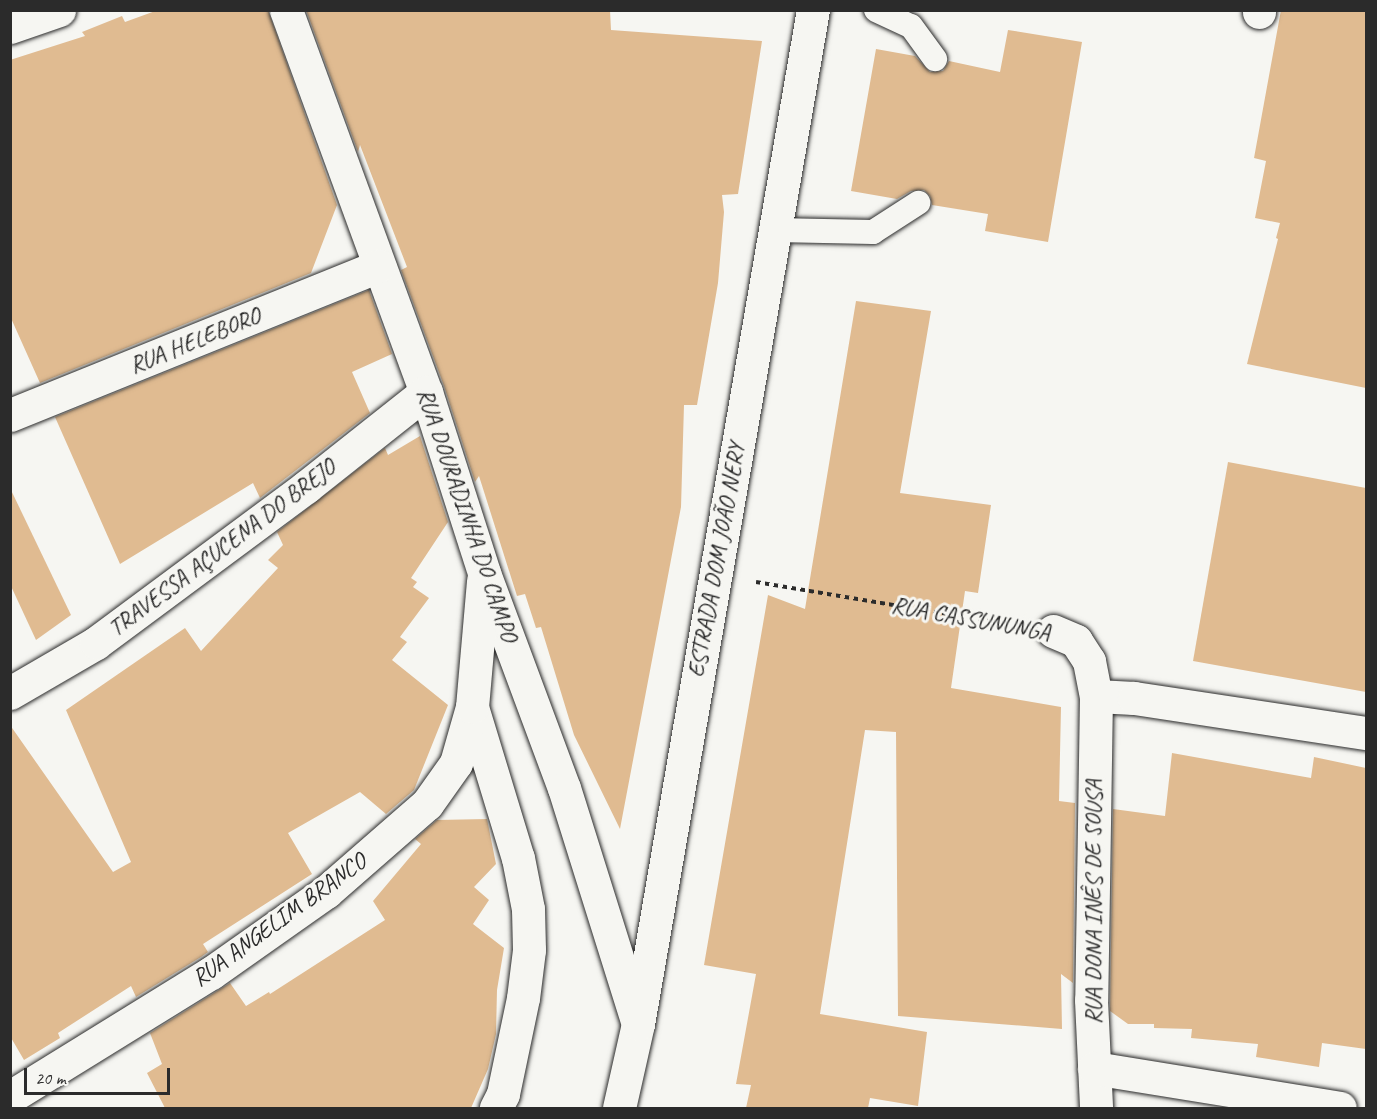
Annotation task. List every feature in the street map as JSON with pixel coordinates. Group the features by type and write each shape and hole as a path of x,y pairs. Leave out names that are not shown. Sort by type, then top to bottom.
{"street":[{"path":"10,27 59,10"},
{"name":"RUA DOURADINHA DO CAMPO","path":"286,10 426,392 484,573 564,788 638,1024"},
{"name":"ESTRADA DOM JOÃO NERY","path":"619,1108 638,1024 813,10"},
{"name":"RUA HELEBORO","path":"10,416 379,266"},
{"name":"TRAVESSA AÇUCENA DO BREJO","path":"10,693 96,643 306,487 426,392"},
{"name":"RUA ANGELIM BRANCO","path":"10,1097 211,973 326,892 427,804 456,763 472,707 484,573"},
{"name":"RUA CASSUNUNGA","path":"1053,631 1076,641 1089,662 1096,696"},
{"path":"1096,696 1134,698 1366,733"},
{"name":"RUA DONA INÊS DE SOUSA","path":"1096,696 1091,1000 1096,1108"},
{"path":"472,707 518,858 528,909 529,950 523,998 503,1094 496,1108"},
{"path":"1094,1068 1340,1108"}],"lane":[{"path":"876,10 911,26 935,59"},
{"path":"775,230 873,232 918,203"}],"path":[{"name":"RUA CASSUNUNGA","path":"714,575 1053,631"}],"building":[{"path":"158,10 268,10 337,205 311,273 40,383 10,316 10,60 85,36 82,32 122,16 125,22"},
{"path":"306,10 610,10 611,30 762,41 738,194 722,195 724,212 718,283 697,405 684,405 681,507 620,829 574,735 541,627 536,628 525,594 517,596 479,476 475,482 444,386 401,270 407,267 360,145 358,152"},
{"path":"1281,10 1366,10 1366,388 1247,364 1280,223 1255,218 1266,161 1254,158"},
{"path":"1008,30 1082,42 1048,242 985,231 988,214 932,205 930,196 924,190 911,191 897,199 851,191 876,49 915,56 930,72 943,71 949,61 1000,72"},
{"path":"369,290 392,354 352,372 370,413 260,498 253,483 120,564 55,417"},
{"path":"856,301 931,311 900,493 991,505 978,593 965,591 951,688 1061,707 1059,801 1075,803 1073,983 1061,974 1062,1029 898,1016 896,732 865,730 820,1014 927,1032 918,1106 870,1098 868,1108 746,1108 751,1085 736,1084 756,974 704,965 768,595 805,609"},
{"path":"420,436 448,522 411,578 417,582 413,587 429,598 400,637 407,642 392,660 448,705 414,790 386,814 360,792 288,833 312,874 203,944 208,952 201,957 136,997 131,986 58,1033 60,1038 24,1060 10,1036 10,725 113,872 131,862 66,710 185,628 201,651 278,568 268,560 283,545 277,532 385,448 388,455"},
{"path":"1228,462 1366,488 1366,692 1193,661"},
{"path":"10,488 71,615 36,640 10,584"},
{"path":"1172,753 1311,778 1314,757 1366,768 1366,1049 1322,1043 1319,1067 1256,1057 1258,1044 1191,1038 1192,1029 1154,1028 1154,1024 1128,1024 1110,1011 1113,809 1165,816"},
{"path":"487,819 496,864 474,887 489,900 473,924 504,948 497,990 496,1034 488,1069 471,1108 165,1108 147,1073 162,1064 150,1033 230,983 246,1006 269,992 270,994 385,920 373,901 421,844 415,839 437,820"}]}
